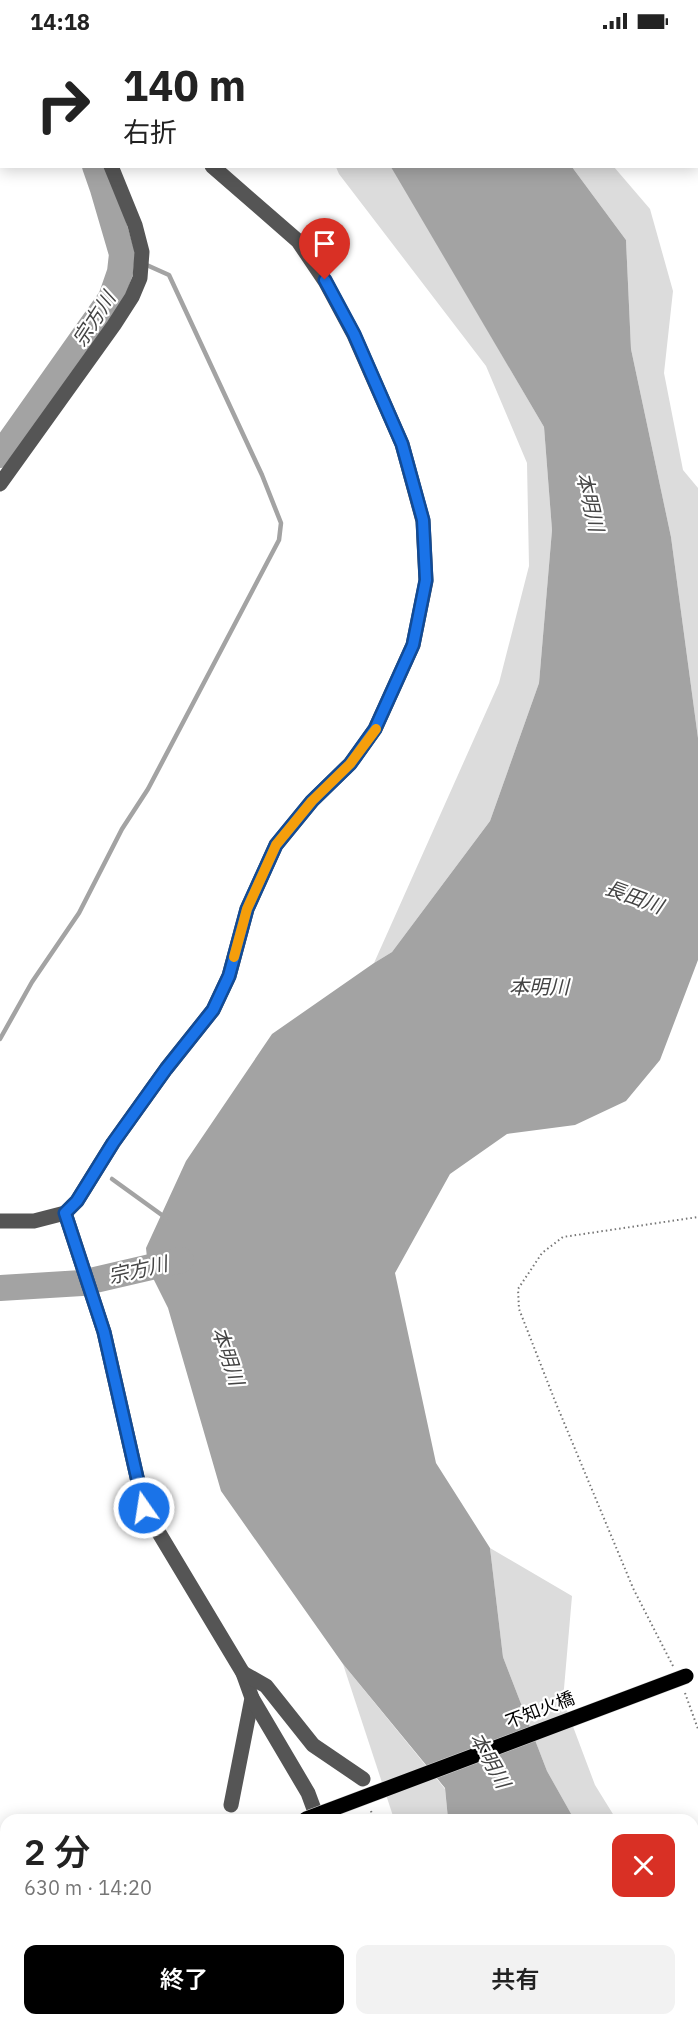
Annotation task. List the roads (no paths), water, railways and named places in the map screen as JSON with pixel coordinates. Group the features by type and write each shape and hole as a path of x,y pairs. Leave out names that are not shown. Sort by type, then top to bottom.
{"main road":[{"name":"不知火橋","path":"318,1814 685,1676"}],"street":[{"path":"0,484 114,325 132,297 140,278 142,252 135,225 112,168"},
{"path":"0,1221 34,1221 65,1213 77,1201 113,1143 166,1069 213,1010 229,976 247,909 276,845 312,801 350,764 375,729 413,645 426,580 423,520 402,444 354,334 325,280 298,241 214,168"},
{"path":"65,1213 104,1332 144,1508 243,1673 252,1698 308,1793 316,1814"},
{"path":"243,1673 266,1686 313,1745 363,1779"},
{"path":"231,1805 252,1698"}],"water":[{"name":"本明川","path":"392,168 573,168 626,240 631,349 671,537 698,738 698,960 660,1060 626,1101 575,1125 507,1134 450,1174 395,1273 436,1463 490,1548 503,1657 547,1771 571,1814 448,1814 445,1788 343,1664 221,1491 168,1308 148,1268 146,1248 186,1161 272,1034 392,952 490,821 539,683 552,530 544,427"}],"waterway":[{"name":"宗方川","path":"0,455 111,298 120,272 122,254 96,168"},
{"path":"0,1039 32,982 79,913 122,829 148,789 279,540 281,523 262,475 169,275 122,254"},
{"path":"112,1179 166,1218"},
{"name":"宗方川","path":"0,1288 82,1283 181,1260"}],"water label":[{"name":"長田川","path":"634,897"}]}
